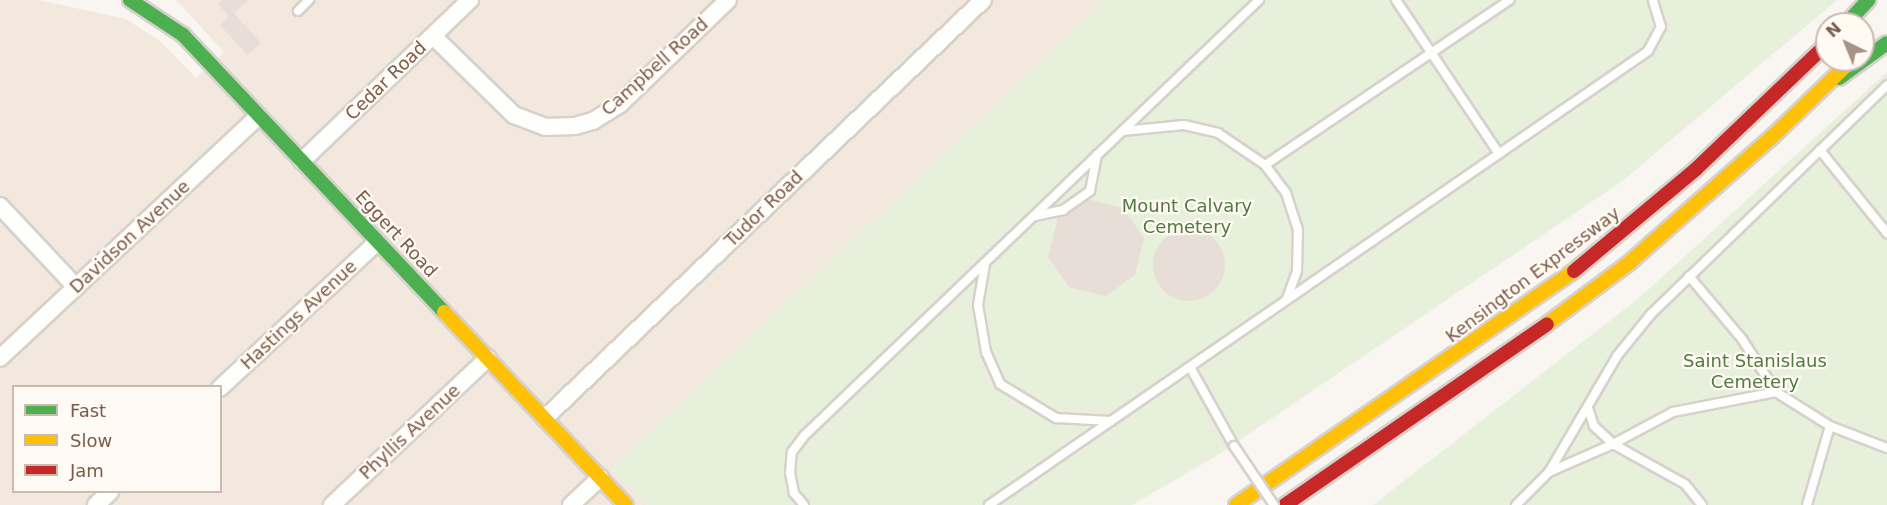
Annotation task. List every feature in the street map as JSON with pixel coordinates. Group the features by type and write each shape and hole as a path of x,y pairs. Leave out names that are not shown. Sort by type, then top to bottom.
{"main road":[{"name":"Eggert Road","path":"130,0 154,6 183,35 626,505"},
{"path":"1857,12 1868,0"},
{"path":"1285,505 1531,336 1629,263 1883,37"},
{"name":"Kensington Expressway","path":"1236,505 1576,269 1696,170 1815,56"},
{"path":"1821,92 1840,72"}],"street":[{"name":"Cedar Road","path":"302,161 470,0"},
{"name":"Campbell Road","path":"433,36 514,116 545,127 575,126 593,121 619,105 728,0"},
{"name":"Tudor Road","path":"545,418 983,0"},
{"name":"Davidson Avenue","path":"0,358 259,116"},
{"path":"0,206 76,287"},
{"name":"Hastings Avenue","path":"222,386 377,242"},
{"name":"Phyllis Avenue","path":"332,505 488,358"},
{"path":"571,505 600,478"},
{"path":"96,505 109,493"}],"lane":[{"path":"298,11 309,0"},
{"path":"804,505 794,493 790,473 792,452 985,262 1259,0"},
{"path":"1396,0 1499,154"},
{"path":"1265,165 1510,0"},
{"path":"989,505 1648,51 1661,27 1653,0"},
{"path":"1516,505 1550,472 1617,356 1689,276 1887,85"},
{"path":"1123,131 1184,125 1218,133 1265,165 1286,194 1298,230 1297,271 1287,299"},
{"path":"1820,150 1887,233"},
{"path":"1033,216 1063,210 1090,191 1097,155"},
{"path":"985,262 978,305 986,352 1000,384 1056,417 1112,421"},
{"path":"1689,276 1742,339 1776,392 1830,426 1887,448"},
{"path":"1190,367 1234,446 1274,505"},
{"path":"1550,472 1613,444 1673,412 1776,392"},
{"path":"1588,407 1594,426 1613,444 1684,484 1702,505"},
{"path":"1807,505 1830,426"}],"shaded area":[{"path":"0,0 38,0 126,19 160,41 196,78 224,52 176,0 1105,0 612,468 648,505 0,505"}],"green space":[{"name":"Mount Calvary Cemetery","path":"1105,0 1837,0 1823,12 1815,12 1815,19 1621,182 1213,458 1132,505 648,505 611,468"},
{"name":"Saint Stanislaus Cemetery","path":"1887,72 1887,505 1373,505 1639,298"}],"building":[{"path":"222,0 249,0 234,13 261,43 247,55 220,25 229,16 218,4"},
{"path":"1086,199 1123,208 1144,238 1135,275 1106,296 1069,287 1048,257 1060,209 1073,200 1078,206"},
{"path":"1196,229 1215,239 1223,251 1225,265 1223,279 1215,291 1203,299 1182,301 1163,291 1155,279 1153,258 1163,239 1175,231"}],"traffic: fast":[{"path":"130,0 183,35 444,312"},
{"path":"1857,12 1868,0"},
{"path":"1839,78 1887,43"}],"traffic: slow":[{"path":"1547,324 1629,263 1773,136 1840,72"},
{"path":"1236,505 1574,271"},
{"path":"444,312 626,505"}],"traffic: jam":[{"path":"1574,271 1696,169 1815,55"},
{"path":"1285,505 1547,324"}]}
